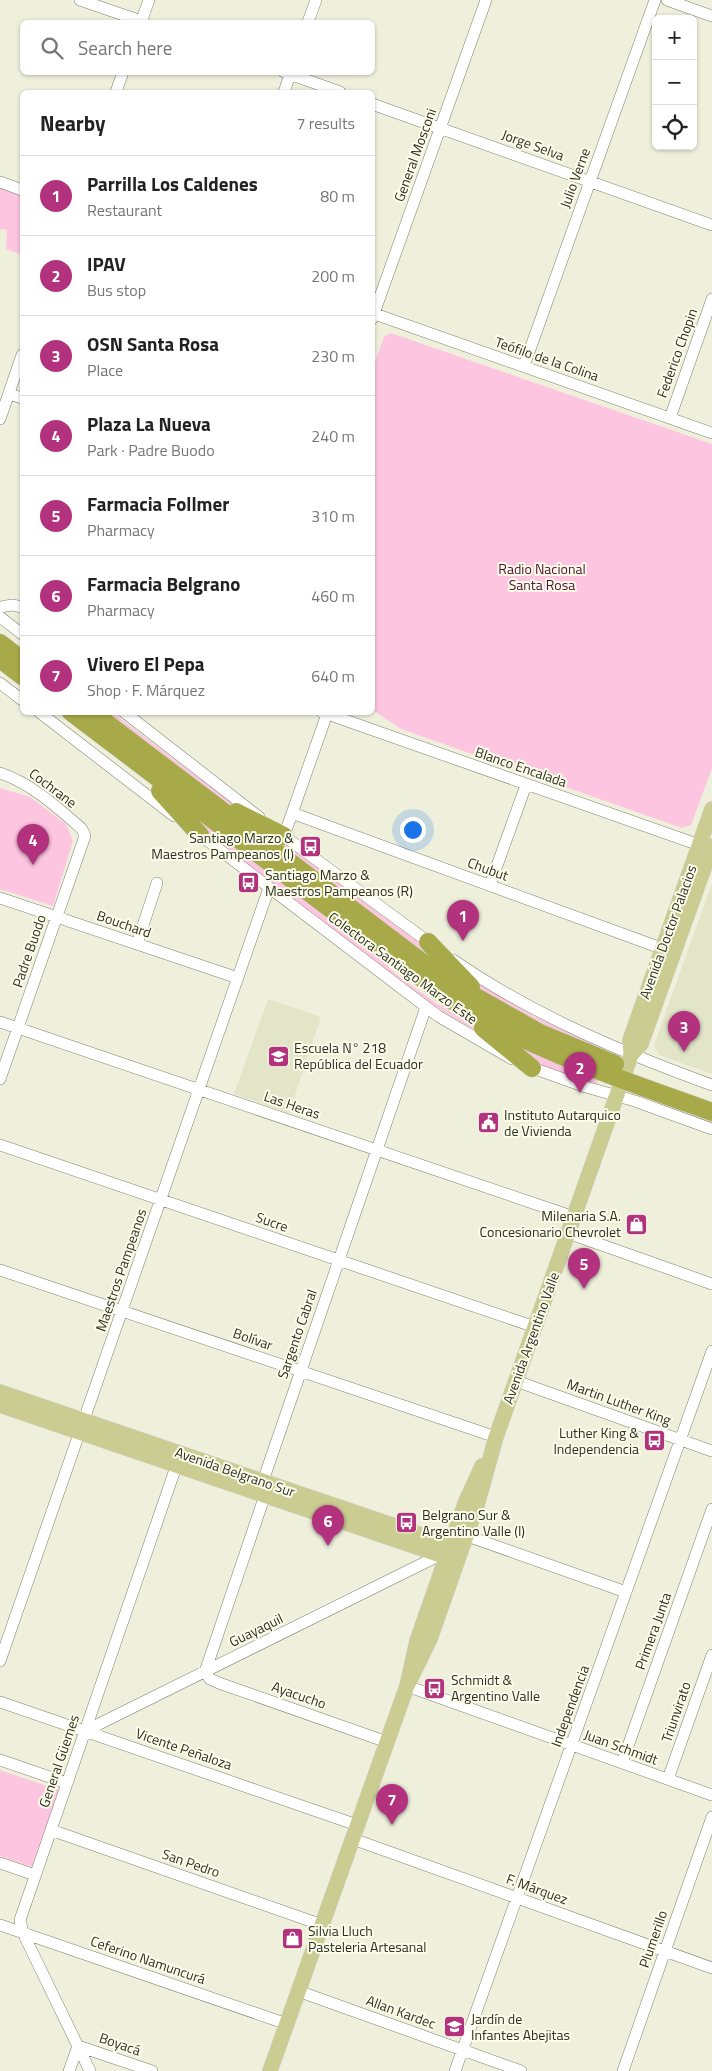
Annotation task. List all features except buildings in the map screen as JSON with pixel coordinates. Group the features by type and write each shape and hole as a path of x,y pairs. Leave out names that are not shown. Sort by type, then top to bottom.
{"highway":[{"path":"0,643 20,658"},
{"path":"0,659 20,674"},
{"path":"69,715 86,735 162,794 200,835"},
{"path":"74,715 435,989 488,1021 550,1053 712,1099"},
{"path":"99,718 147,747 231,809 284,836"},
{"path":"99,718 430,970 510,1018 589,1054"},
{"path":"358,932 398,972 489,1032 532,1068"},
{"path":"428,942 474,989 625,1075 712,1112"}],"main road":[{"name":"Avenida Doctor Palacios","path":"625,1075 630,1040 668,951 707,847 712,809"},
{"name":"Avenida Argentino Valle","path":"270,2071 407,1686 417,1641 453,1547 473,1484 496,1437 625,1075"},
{"name":"Avenida Belgrano Sur","path":"0,1392 82,1426 178,1459 453,1547"},
{"name":"Avenida Belgrano Sur","path":"0,1405 82,1426"}],"street":[{"path":"80,0 136,20"},
{"path":"143,20 149,0"},
{"path":"309,20 316,0"},
{"name":"General Mosconi","path":"375,310 486,0"},
{"name":"Julio Verne","path":"524,366 655,0"},
{"path":"667,0 712,16"},
{"path":"117,90 122,75"},
{"path":"284,90 288,75"},
{"path":"293,75 335,90"},
{"name":"Jorge Selva","path":"375,105 712,225"},
{"path":"0,182 20,189"},
{"name":"Federico Chopin","path":"670,418 712,299"},
{"name":"Teófilo de la Colina","path":"375,316 712,433"},
{"path":"0,419 20,361"},
{"path":"9,394 20,397"},
{"path":"0,607 12,605 20,607"},
{"path":"0,617 20,632"},
{"path":"0,683 20,698"},
{"name":"Colectora Santiago Marzo Este","path":"43,715 426,1007 491,1048 532,1068 625,1075 712,1085"},
{"name":"Colectora Santiago Marzo Este","path":"128,715 284,836 428,942 492,985 541,1013 625,1075 712,1129"},
{"path":"284,836 323,715"},
{"name":"Blanco Encalada","path":"330,715 707,847"},
{"name":"Cochrane","path":"0,773 29,786 84,833"},
{"path":"490,885 526,784"},
{"name":"Chubut","path":"292,813 668,951"},
{"name":"Padre Buodo","path":"0,1079 84,841 84,833"},
{"path":"137,944 157,883"},
{"name":"Maestros Pampeanos","path":"0,1661 269,888"},
{"name":"Bouchard","path":"0,898 238,978"},
{"name":"Sargento Cabral","path":"205,1672 300,1371 426,1007"},
{"name":"Las Heras","path":"0,1022 574,1217"},
{"name":"Sucre","path":"0,1145 535,1327"},
{"path":"568,1233 712,1284"},
{"name":"Bolívar","path":"0,1270 496,1437"},
{"name":"Independencia","path":"456,2071 712,1351"},
{"name":"Martin Luther King","path":"516,1381 712,1451"},
{"name":"General Güemes","path":"90,2071 23,1933 21,1918 178,1459"},
{"name":"Primera Junta","path":"622,1763 712,1509"},
{"path":"453,1547 626,1592"},
{"name":"Guayaquil","path":"85,1731 453,1547"},
{"name":"Triunvirato","path":"668,1780 712,1655"},
{"name":"Ayacucho","path":"205,1672 216,1682 387,1742"},
{"name":"Juan Schmidt","path":"407,1686 712,1795"},
{"name":"Vicente Peñaloza","path":"0,1702 85,1731 355,1832"},
{"path":"0,1760 67,1783"},
{"name":"Plumerillo","path":"623,2071 712,1817"},
{"name":"San Pedro","path":"51,1830 322,1925"},
{"name":"F. Márquez","path":"355,1832 517,1898 712,1968"},
{"path":"0,1863 35,1875"},
{"name":"Ceferino Namuncurá","path":"0,1925 287,2024"},
{"name":"Allan Kardec","path":"298,1992 521,2071"},
{"path":"69,2071 78,2046"},
{"name":"Boyacá","path":"78,2046 152,2071"}],"shaded area":[{"path":"712,883 712,1074 659,1055 654,1045"},
{"name":"Escuela N° 218 República del Ecuador","path":"268,999 321,1017 289,1113 234,1094"}],"green space":[{"path":"0,187 20,193 20,254 6,249 7,230 0,229"},
{"name":"Radio Nacional Santa Rosa","path":"391,333 712,444 712,768 691,825 682,828 401,729 375,711 375,362 384,337"},
{"path":"104,715 116,715 233,804 231,806 152,746"},
{"path":"0,788 30,797 66,824 73,841 53,906 0,889"},
{"path":"180,805 361,941 397,975 439,1005 479,1029 495,1042 431,1004 210,837"},
{"path":"245,821 285,844 418,942 456,978"},
{"path":"468,976 533,1016 606,1049 607,1053 573,1042 480,989"},
{"path":"498,1034 598,1078 598,1081 595,1085 540,1066"},
{"path":"0,1770 59,1790 32,1867 0,1856"}],"place":[{"name":"Santiago Marzo & Maestros Pampeanos (I)","path":"310,846"},
{"name":"Plaza La Nueva","path":"33,865"},
{"name":"Santiago Marzo & Maestros Pampeanos (R)","path":"249,883"},
{"name":"Parrilla Los Caldenes","path":"463,941"},
{"name":"OSN Santa Rosa","path":"684,1052"},
{"name":"Escuela N° 218 República del Ecuador","path":"278,1056"},
{"name":"IPAV","path":"580,1093"},
{"name":"Instituto Autarquico de Vivienda","path":"488,1123"},
{"name":"Milenaria S.A. Concesionario Chevrolet","path":"637,1224"},
{"name":"Farmacia Follmer","path":"584,1289"},
{"name":"Luther King & Independencia","path":"655,1441"},
{"name":"Belgrano Sur & Argentino Valle (I)","path":"406,1523"},
{"name":"Farmacia Belgrano","path":"328,1546"},
{"name":"Schmidt & Argentino Valle","path":"435,1688"},
{"name":"Vivero El Pepa","path":"392,1825"},
{"name":"Silvia Lluch Pasteleria Artesanal","path":"292,1939"},
{"name":"Jardín de Infantes Abejitas","path":"455,2027"}]}
